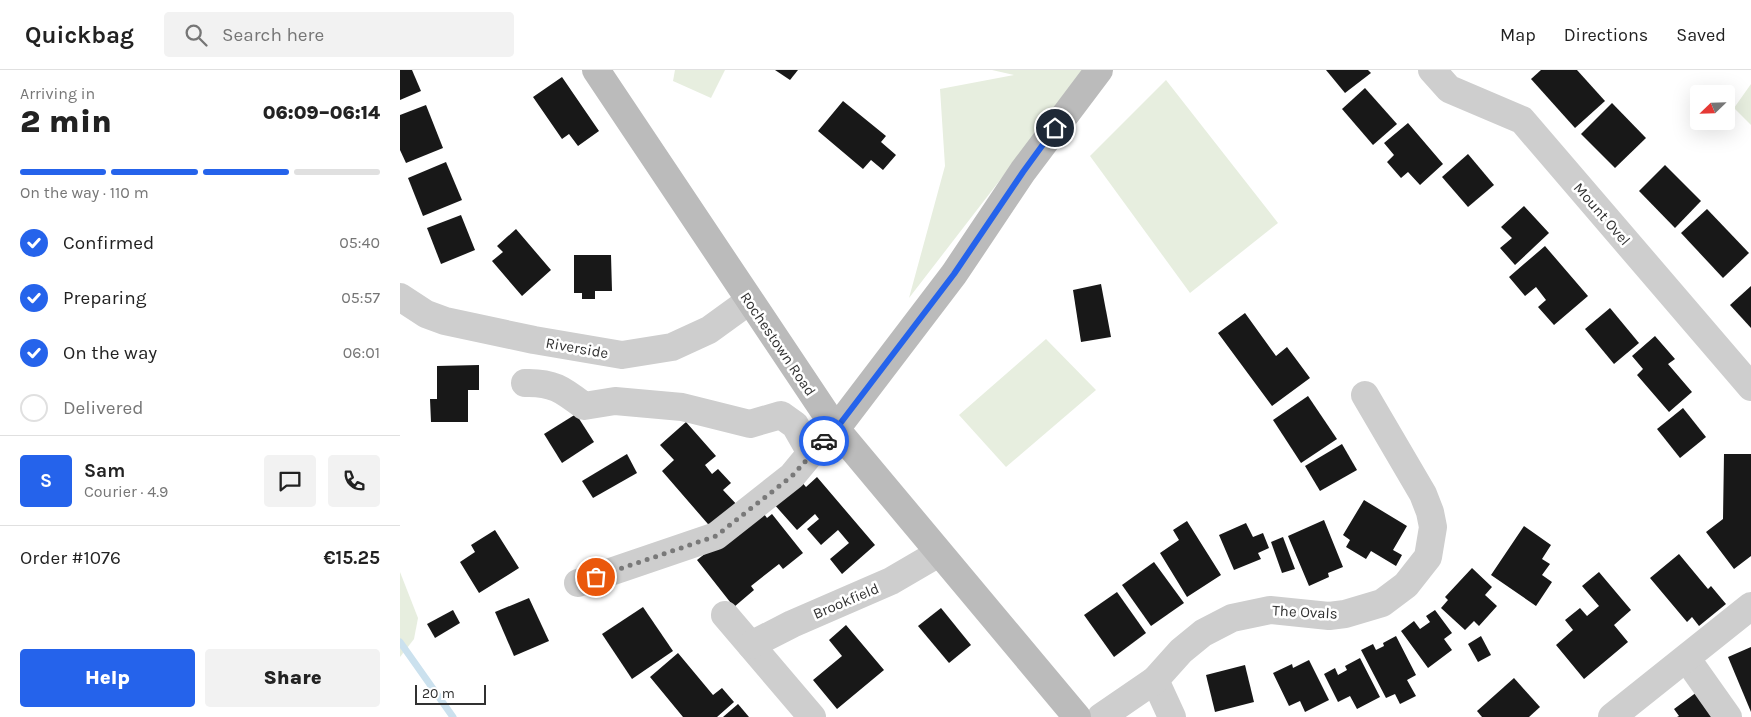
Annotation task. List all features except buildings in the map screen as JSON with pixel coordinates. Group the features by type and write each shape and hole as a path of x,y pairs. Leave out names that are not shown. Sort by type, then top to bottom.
{"main road":[{"name":"Rochestown Road","path":"596,70 836,429 1077,717"},
{"path":"836,429 954,274 1023,172 1098,70"}],"street":[{"name":"Mount Ovel","path":"1432,70 1449,89 1522,120 1751,387"},
{"name":"Riverside","path":"400,297 426,314 444,321 534,340 622,355 672,347 709,330 749,301"},
{"path":"525,383 545,382 571,396 584,406 615,402 682,407 750,424 781,416 795,426 811,453"},
{"name":"The Ovals","path":"1101,717 1155,680 1181,651 1203,634 1232,618 1270,610 1329,616 1364,610 1382,603 1406,585 1428,557 1433,527 1423,494 1365,395"},
{"path":"578,583 716,536 792,476 811,453 836,429"},
{"name":"Brookfield","path":"751,645 792,624 892,581 939,553"},
{"path":"1612,717 1751,606"},
{"path":"725,615 812,717"},
{"path":"1687,659 1728,717"},
{"path":"1155,680 1172,717"}],"green space":[{"path":"675,70 725,70 711,98 673,81"},
{"path":"992,70 1085,70 909,298 945,166 940,89 1014,75"},
{"path":"1166,80 1278,223 1190,293 1090,156"},
{"path":"1751,84 1751,125 1735,109"},
{"path":"1046,339 1096,390 1006,467 959,415"},
{"path":"400,572 418,618 414,639 400,657"}],"waterway":[{"path":"400,642 453,717"}],"way so far":[{"path":"596,577 716,536 792,476 824,441"}],"route":[{"path":"824,441 836,429 954,274 1055,128"}]}
